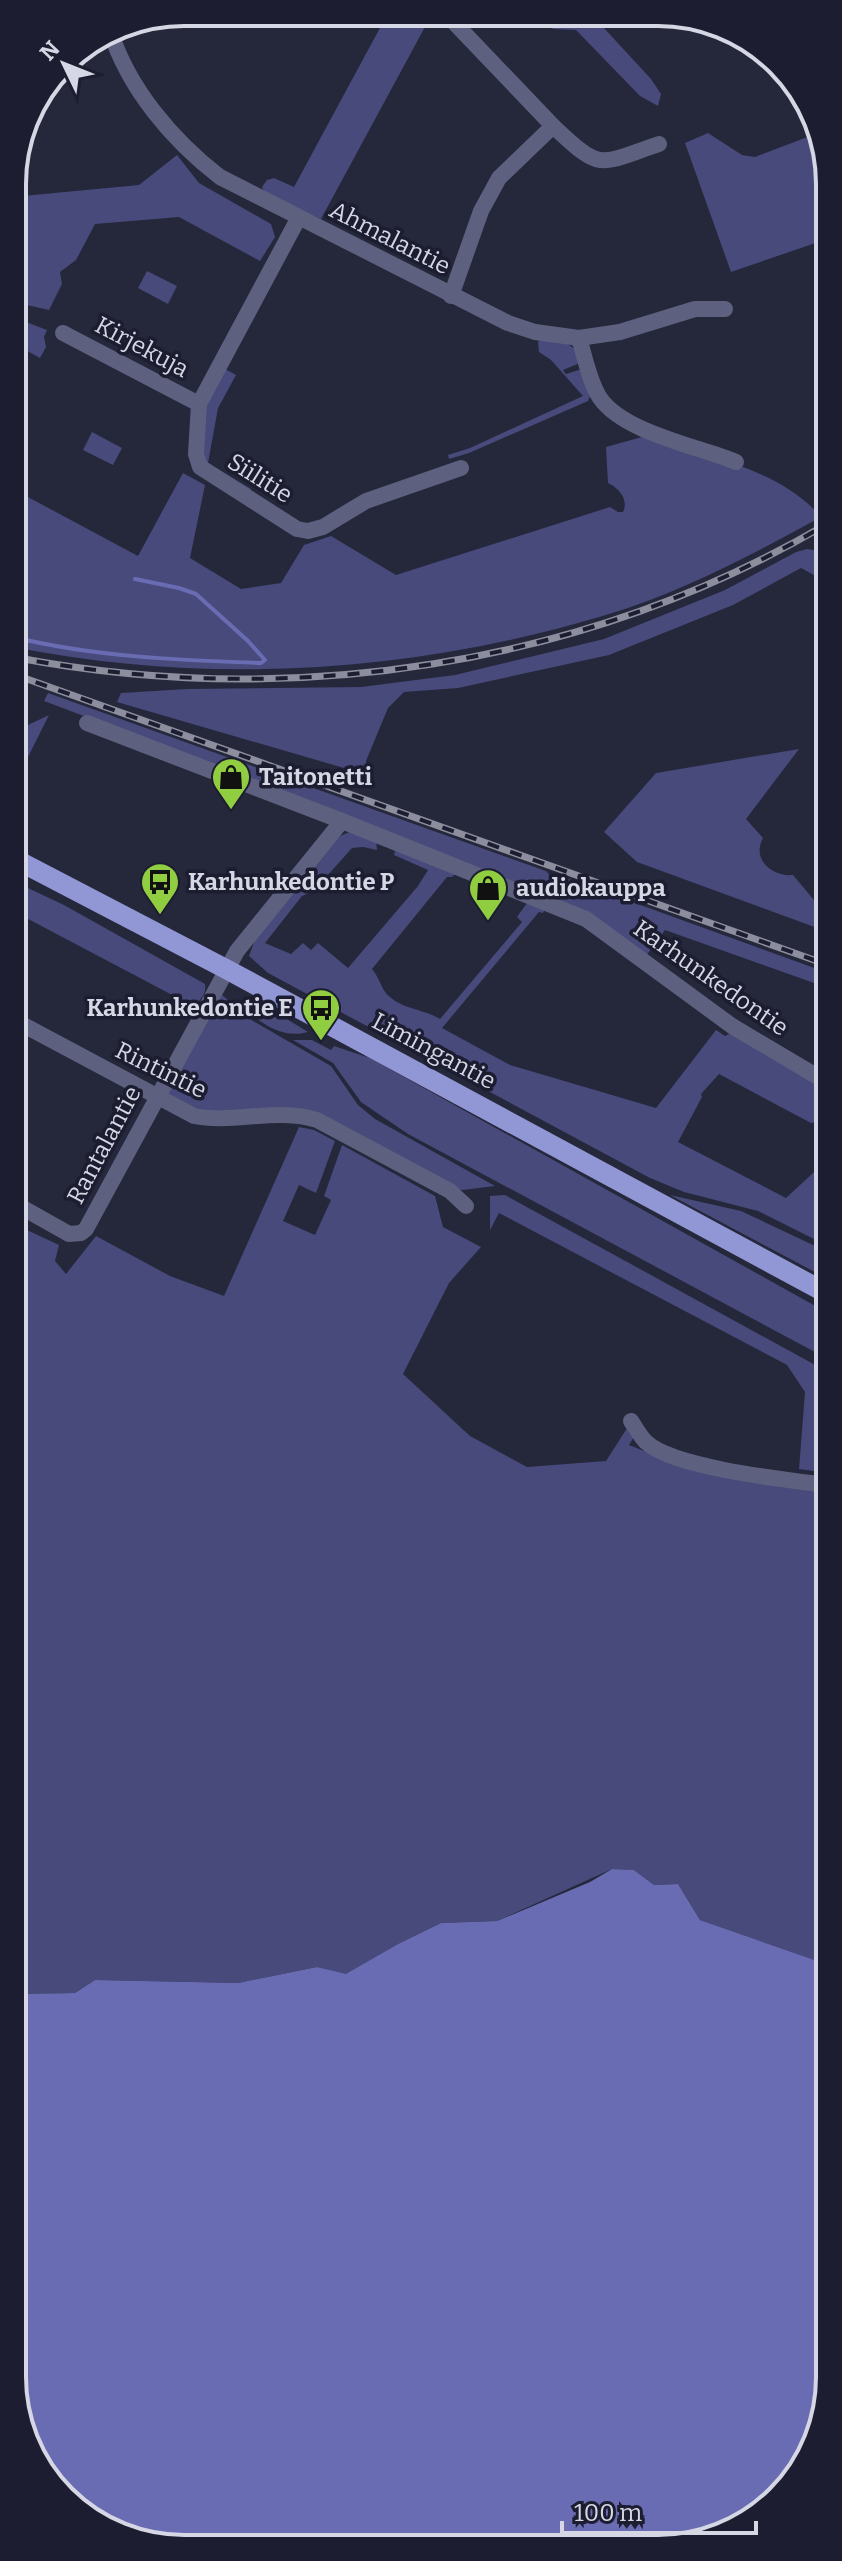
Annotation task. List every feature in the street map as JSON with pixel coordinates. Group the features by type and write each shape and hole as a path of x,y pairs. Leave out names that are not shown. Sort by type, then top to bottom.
{"main road":[{"name":"Limingantie","path":"26,865 226,969 816,1288"}],"street":[{"path":"457,26 583,154 597,161 610,161 659,144"},
{"name":"Ahmalantie","path":"115,42 134,86 189,152 220,177 508,323 535,332 579,338 620,332 695,309 725,309"},
{"path":"451,296 481,211 499,178 553,126"},
{"name":"Siilitie","path":"298,219 199,404 196,454 200,467 302,531 323,527 366,501 461,468"},
{"name":"Kirjekuja","path":"63,333 199,404"},
{"path":"579,338 600,398 620,418 639,428 736,462"},
{"name":"Karhunkedontie","path":"87,723 586,919 732,1026 816,1076"},
{"path":"226,969 237,951 342,821"},
{"name":"Rantalantie","path":"26,1210 69,1234 81,1233 86,1229 226,969"},
{"name":"Rintintie","path":"26,1027 180,1110 206,1118 284,1115 317,1120 450,1191 466,1206"},
{"path":"631,1421 647,1442 701,1466 816,1483"}],"shaded area":[{"path":"381,26 426,26 321,219 265,194 262,187 267,180 274,178 294,187"},
{"path":"550,26 602,26 651,79 661,94 658,106 640,96 576,30 553,29"},
{"path":"708,133 742,155 755,157 809,136 816,174 816,243 731,272 685,143"},
{"path":"177,155 199,183 271,224 275,237 260,261 179,217 95,224 76,260 60,272 62,284 49,310 26,305 26,196 139,185"},
{"path":"147,271 177,286 168,304 138,288"},
{"path":"26,322 47,330 44,337 46,347 40,358 26,350"},
{"path":"541,339 566,343 575,349 580,363 563,370 566,374 582,369 591,394 588,401 449,459 448,455 583,396 551,360 539,352 538,342"},
{"path":"225,369 236,375 218,408 208,463 251,489 248,492 208,469 202,458 205,408"},
{"path":"92,432 122,448 113,465 83,450"},
{"path":"642,437 738,465 784,486 804,500 816,512 816,520 716,572 634,606 533,635 460,650 386,661 237,669 162,667 26,649 26,496 138,556 183,473 205,485 190,558 241,589 281,583 304,545 331,536 396,575 610,507 623,512 625,503 622,495 608,483 606,447"},
{"path":"816,550 816,576 801,568 733,605 609,655 458,688 404,692 388,708 366,761 368,775 117,702 121,693 361,687 455,675 604,639 725,590 796,552"},
{"path":"48,693 546,871 555,878 566,878 816,969 816,984 665,930 646,956 346,815 44,701"},
{"path":"49,715 26,761 26,725"},
{"path":"799,749 746,819 763,838 760,853 766,866 778,873 793,875 814,900 816,898 816,928 637,862 604,832 656,773"},
{"path":"352,831 376,839 377,850 352,848 319,885 312,879 310,871 340,836"},
{"path":"401,849 456,873 447,877 372,969 390,997 402,1005 440,1019 522,922 517,917 527,903 545,909 543,913 539,912 442,1028 510,1065 656,1108 716,1030 725,1036 731,1033 816,1081 816,1122 811,1123 719,1074 701,1094 678,1142 786,1198 816,1170 816,1240 758,1211 684,1192 650,1178 268,973 249,956 256,937 296,890 306,889 311,892 302,896 265,943 291,954 303,943 311,950 318,943 348,968 428,870 394,855"},
{"path":"26,887 205,984 205,991 193,1006 26,918"},
{"path":"222,995 253,1021 331,1066 358,1105 375,1119 495,1186 456,1189 320,1116 207,1113 169,1098 168,1087"},
{"path":"249,996 308,1032 290,1034 266,1025 245,1009"},
{"path":"293,1040 312,1040 331,1050 334,1046 370,1058 816,1306 816,1353 408,1134 361,1102 333,1063"},
{"path":"299,1127 314,1130 335,1141 316,1193 299,1185 283,1221 315,1235 331,1200 324,1196 342,1145 435,1196 443,1227 481,1247 449,1283 403,1374 470,1436 527,1467 606,1461 629,1425 635,1435 629,1445 664,1459 816,1489 816,1960 700,1920 678,1884 654,1885 634,1870 612,1869 497,1921 441,1923 346,1975 317,1967 238,1983 95,1980 75,1993 26,1994 26,1230 59,1245 55,1261 66,1274 96,1236 170,1276 224,1296"},
{"path":"505,1195 816,1365 816,1471 799,1469 805,1392 787,1365 499,1213 490,1230 490,1196"},
{"path":"670,1195 741,1211 816,1246 816,1273"},
{"path":"612,1869 634,1870 654,1885 678,1884 700,1920 816,1960 816,2387 811,2418 800,2447 777,2481 746,2508 718,2523 679,2534 658,2535 163,2534 133,2527 105,2514 72,2489 47,2456 34,2428 27,2398 26,1994 75,1993 95,1980 238,1983 317,1967 346,1974 441,1923 497,1921 590,1882"}],"waterway":[{"path":"26,640 136,656 261,663 265,660 196,594 135,579"}],"railway":[{"path":"26,659 117,672 223,679 328,676 432,664 535,643 636,613 733,573 816,530"},
{"path":"26,679 816,961"}],"place":[{"name":"Taitonetti","path":"231,811"},
{"name":"Karhunkedontie P","path":"160,916"},
{"name":"audiokauppa","path":"488,922"},
{"name":"Karhunkedontie E","path":"321,1042"}]}
